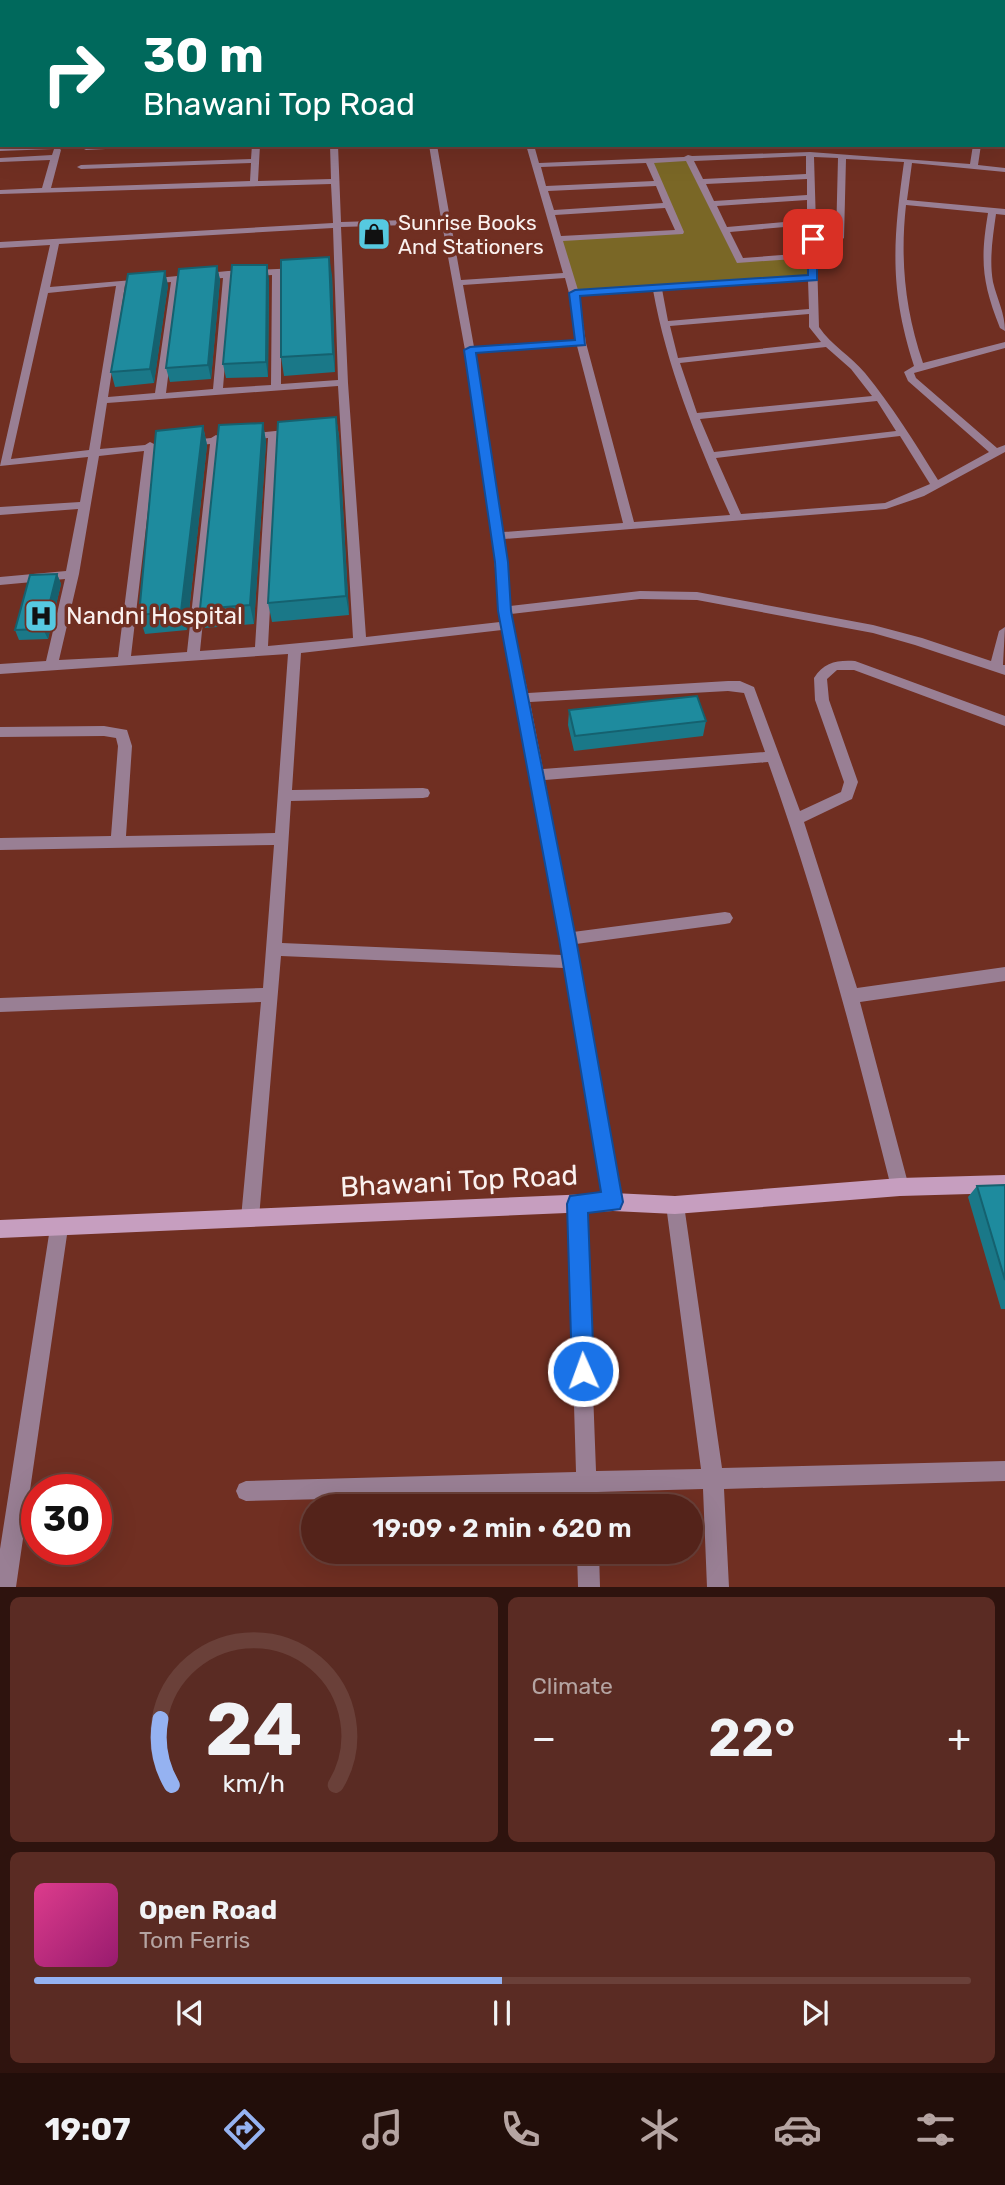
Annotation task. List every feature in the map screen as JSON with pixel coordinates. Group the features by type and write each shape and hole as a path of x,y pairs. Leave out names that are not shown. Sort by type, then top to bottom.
{"street":[{"path":"0,149 39,147"},
{"path":"46,190 58,147"},
{"path":"71,189 86,147"},
{"path":"254,183 256,147"},
{"path":"334,147 338,225 331,268 348,427 360,643"},
{"path":"433,147 470,350 498,536 506,618 568,939 613,1202"},
{"path":"531,147 575,293 581,343 629,525"},
{"path":"536,165 619,157 648,159 806,147"},
{"path":"896,159 898,147"},
{"path":"975,167 977,147"},
{"path":"687,154 842,155 1005,170"},
{"path":"687,154 740,261 813,255"},
{"path":"810,154 814,327 828,344 846,358 880,398 936,485"},
{"path":"840,238 842,155"},
{"path":"0,160 55,157"},
{"path":"558,239 680,232 648,159"},
{"path":"908,160 899,221 897,281 904,320 919,367"},
{"path":"80,167 255,161"},
{"path":"700,182 811,176"},
{"path":"0,192 336,181"},
{"path":"543,189 659,183"},
{"path":"711,204 812,197"},
{"path":"902,202 1005,212"},
{"path":"550,213 668,205"},
{"path":"992,211 985,257 986,275 1005,328"},
{"path":"1,248 338,225 446,221"},
{"path":"724,230 812,222"},
{"path":"55,243 3,463 150,445 311,430"},
{"path":"46,290 313,269"},
{"path":"276,387 277,271"},
{"path":"218,392 228,274"},
{"path":"458,283 569,275"},
{"path":"575,293 813,277"},
{"path":"160,396 176,278"},
{"path":"52,664 73,574 96,452 121,283"},
{"path":"657,287 663,324 674,361 737,518"},
{"path":"663,324 814,311"},
{"path":"470,350 581,343"},
{"path":"674,361 828,344"},
{"path":"498,536 886,506 905,501 1000,450 912,379 909,372 919,367 1005,345"},
{"path":"104,400 343,383"},
{"path":"695,416 880,398"},
{"path":"336,428 348,427"},
{"path":"261,650 274,433"},
{"path":"710,456 904,433"},
{"path":"193,654 216,438"},
{"path":"124,659 150,445"},
{"path":"0,511 85,505"},
{"path":"0,581 73,574"},
{"path":"0,669 360,643 640,595 697,596 873,629 1000,668 1005,631"},
{"path":"250,1218 274,950 295,649"},
{"path":"796,819 847,795 851,782 822,700 820,678 827,668 838,664 855,666 1005,721"},
{"path":"523,698 740,686 749,690 796,819 851,996 900,1187"},
{"path":"0,732 104,731 122,734 125,746 118,841"},
{"path":"537,775 774,756"},
{"path":"286,796 423,793"},
{"path":"0,844 281,839"},
{"path":"568,939 725,918"},
{"path":"274,950 571,962"},
{"path":"851,996 1005,974"},
{"path":"0,1005 270,995"},
{"name":"Bhawani Top Road","path":"0,1229 613,1202 675,1205 900,1187 1005,1184"},
{"path":"577,1204 587,1494"},
{"path":"675,1205 713,1479 718,1587"},
{"path":"5,1587 59,1228"},
{"path":"246,1491 1005,1471"},
{"path":"588,1564 589,1587"}],"shaded area":[{"path":"688,157 740,261 813,255 813,277 574,293 558,239 680,232 648,159"}],"building":[{"path":"329,257 333,354 281,357 281,260"},
{"path":"232,265 267,265 266,362 223,364"},
{"path":"217,266 208,365 166,368 179,269"},
{"path":"165,271 150,369 111,372 128,274"},
{"path":"336,417 346,596 268,603 278,422"},
{"path":"263,423 250,605 200,609 219,425"},
{"path":"203,426 181,611 139,615 156,431"},
{"path":"57,574 43,629 15,630 30,575"},
{"path":"697,696 706,721 575,736 569,710"},
{"path":"1005,1185 1005,1280 977,1186"}],"place":[{"name":"Sunrise Books And Stationers","path":"374,234"},
{"name":"Nandni Hospital","path":"41,616"}],"route":[{"path":"583,1371 577,1204 613,1202 568,939 505,611 502,562 470,350 581,343 575,293 813,277 813,239"}]}
